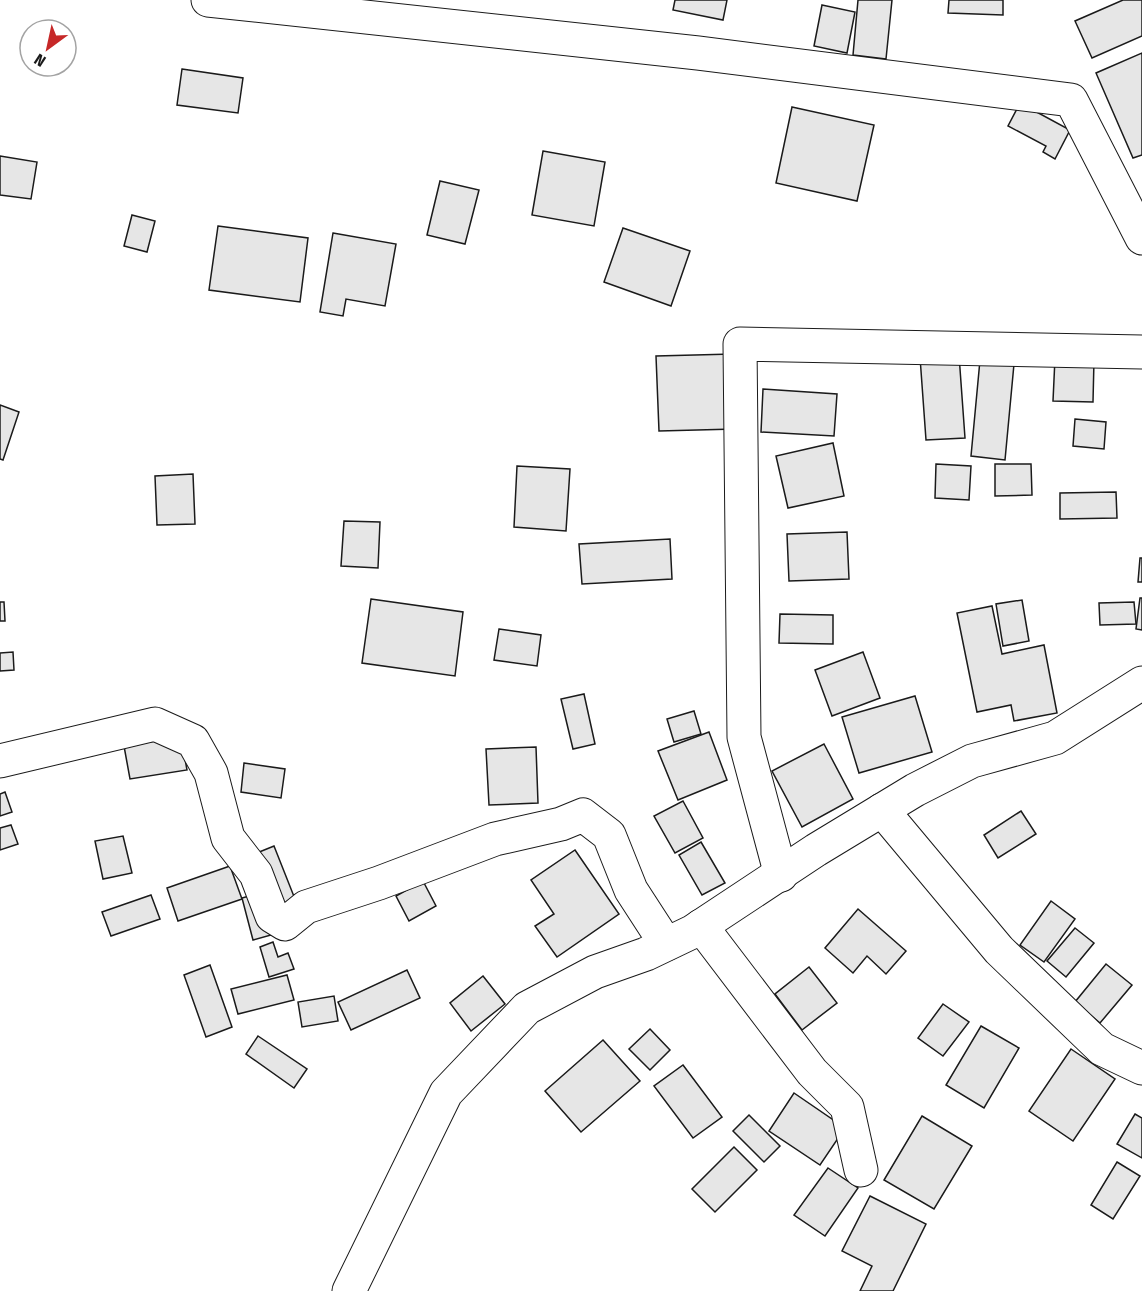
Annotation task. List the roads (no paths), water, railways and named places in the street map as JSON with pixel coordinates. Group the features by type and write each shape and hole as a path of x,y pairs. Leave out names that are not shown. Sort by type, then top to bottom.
{"street":[{"path":"208,0 698,53 1071,100 1142,238"},
{"path":"781,875 744,737 740,344 1142,352"},
{"path":"349,1291 446,1093 527,1008 595,972 666,944 702,926 882,810 972,761 1055,738 1142,683"},
{"path":"0,761 155,724 193,741 211,773 228,838 256,874 272,916 285,924 306,907 379,883 495,839 561,824 583,815 609,835 631,890 666,944"},
{"path":"882,810 999,950 1102,1049 1142,1068"},
{"path":"702,926 812,1072 847,1107 861,1170"}]}
